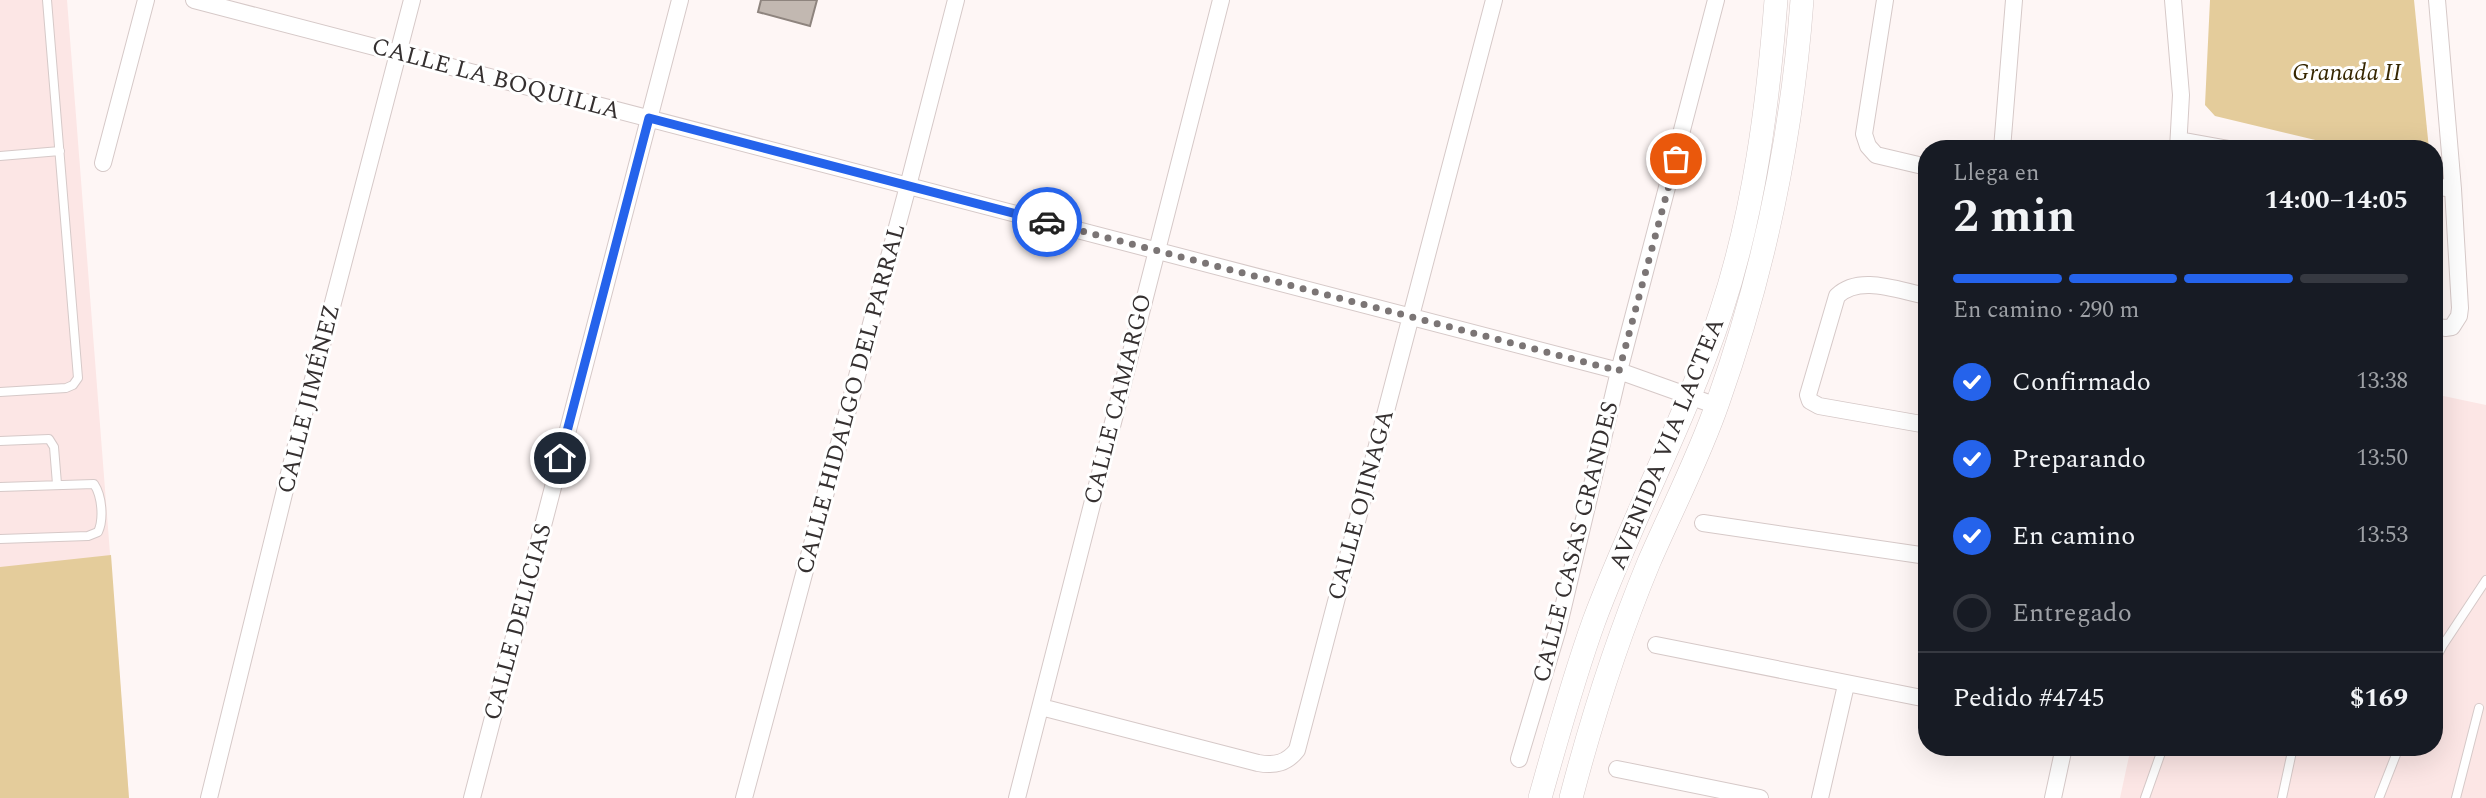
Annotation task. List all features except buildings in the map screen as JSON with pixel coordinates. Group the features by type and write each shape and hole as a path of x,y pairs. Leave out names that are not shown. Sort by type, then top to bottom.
{"main road":[{"name":"AVENIDA VIA LACTEA","path":"1540,798 1571,688 1594,620 1691,396 1722,310 1742,237 1759,154 1776,0"},
{"name":"AVENIDA VIA LACTEA","path":"1571,798 1614,652 1648,565 1717,406 1748,315 1781,171 1794,89 1802,0"}],"street":[{"path":"103,163 146,0"},
{"name":"CALLE LA BOQUILLA","path":"194,0 1619,371 1717,406"},
{"name":"CALLE JIMÉNEZ","path":"209,798 412,0"},
{"name":"CALLE DELICIAS","path":"472,798 680,0"},
{"name":"CALLE HIDALGO DEL PARRAL","path":"744,798 956,0"},
{"name":"CALLE CAMARGO","path":"1017,798 1221,0"},
{"name":"CALLE OJINAGA","path":"1041,707 1258,763 1280,763 1293,755 1301,736 1494,0"},
{"name":"CALLE CASAS GRANDES","path":"1519,759 1558,629 1619,371 1716,0"},
{"path":"1885,0 1864,134 1868,146 1876,155 1918,165"},
{"path":"2003,140 2014,0"},
{"path":"2173,0 2181,95 2179,140"},
{"path":"2437,0 2453,189 2459,316 2452,327 2443,328"},
{"path":"2443,187 2453,189"},
{"path":"1918,294 1878,286 1846,287 1837,296 1808,395 1810,401 1819,407 1918,424"},
{"path":"1703,523 1918,555"},
{"path":"1656,645 1918,697"},
{"path":"1820,798 1846,685"},
{"path":"2053,798 2062,756"},
{"path":"1617,769 1760,798"}],"lane":[{"path":"0,392 66,388 73,385 78,378 47,0"},
{"path":"0,156 60,151"},
{"path":"0,441 49,439 54,447 57,484"},
{"path":"0,487 94,484 99,493 101,522 98,532 88,536 0,539"},
{"path":"2443,645 2486,580"},
{"path":"2456,798 2479,708"},
{"path":"2145,798 2160,756"},
{"path":"2282,798 2291,756"},
{"path":"2379,798 2395,756"}],"shaded area":[{"path":"0,0 67,0 129,798 0,798"},
{"path":"2443,396 2486,405 2486,798 2120,798 2129,756 2443,756"}],"green space":[{"name":"Granada II","path":"2210,0 2414,0 2428,140 2315,140 2215,116 2205,105"},
{"path":"111,555 129,798 0,798 0,567"}],"way so far":[{"path":"1047,222 1619,371 1676,159"}],"route":[{"path":"560,458 649,118 1047,222"}]}
